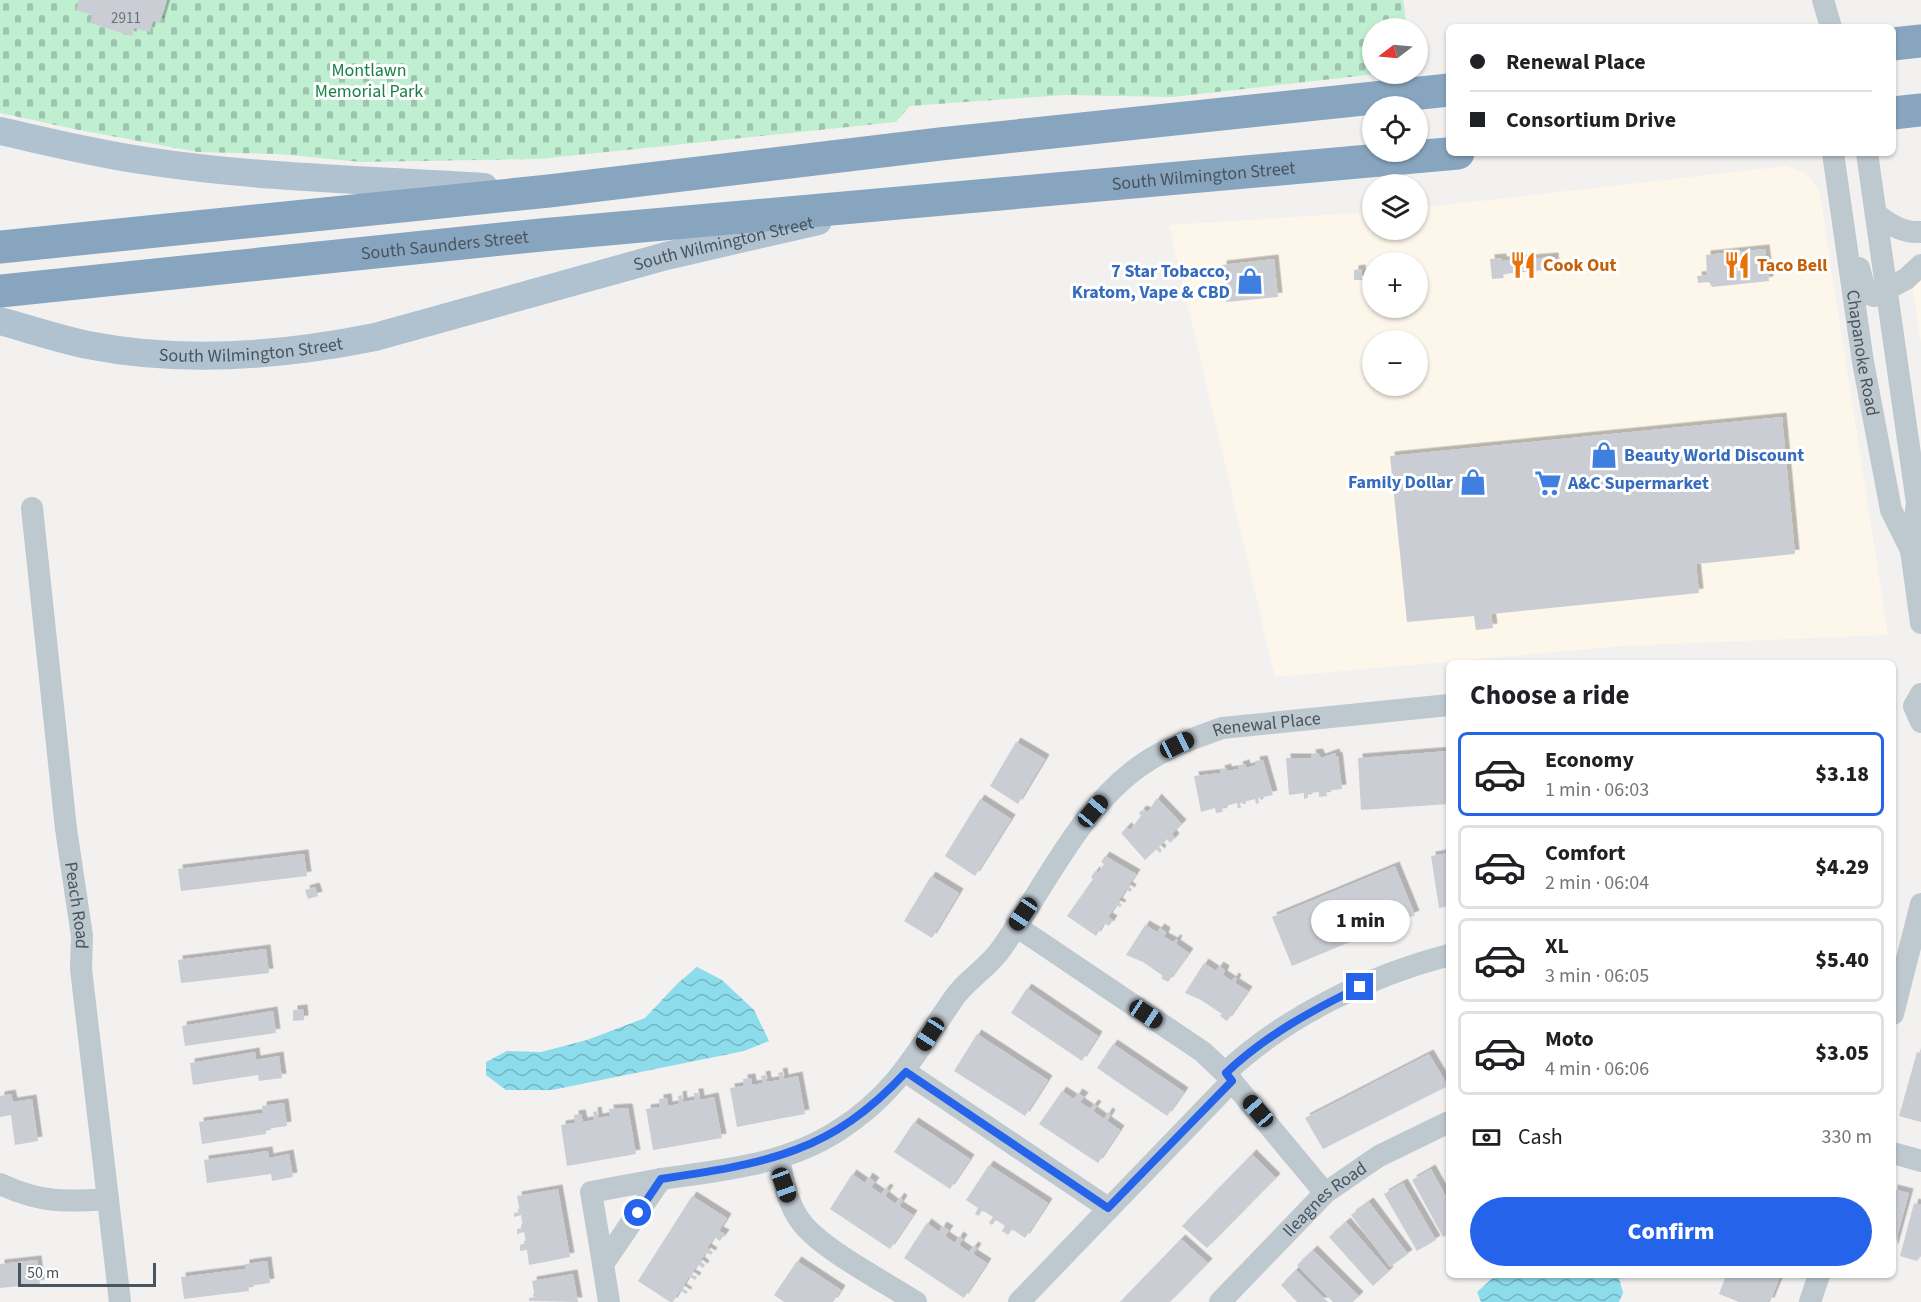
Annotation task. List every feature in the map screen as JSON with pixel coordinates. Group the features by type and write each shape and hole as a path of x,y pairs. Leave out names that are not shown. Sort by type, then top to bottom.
{"highway":[{"path":"1896,44 1921,41"},
{"path":"0,247 549,191 961,141 1446,90"},
{"path":"1896,113 1921,110"},
{"name":"South Wilmington Street","path":"890,205 1446,154"},
{"name":"South Saunders Street","path":"0,291 541,235 890,205"}],"main road":[{"path":"0,131 85,151 251,173 549,191"},
{"name":"South Wilmington Street","path":"0,321 89,345 141,352 221,356 329,346 375,337 666,256 890,205"}],"street":[{"path":"1823,0 1830,24"},
{"name":"Chapanoke Road","path":"1833,156 1855,309 1891,510 1911,550"},
{"name":"Chapanoke Road","path":"1867,156 1917,503 1911,550 1921,623"},
{"path":"1840,206 1854,233 1862,283 1866,293 1874,296 1887,291 1921,266"},
{"path":"1876,214 1899,229 1911,233 1921,232"},
{"path":"1855,309 1869,333 1890,431 1913,477"},
{"name":"Peach Road","path":"32,508 66,829 82,936 81,969 120,1302"},
{"path":"1921,694 1914,706 1921,722"},
{"name":"Renewal Place","path":"603,1264 591,1192 739,1168 779,1158 839,1130 875,1103 906,1072 959,991 1000,950 1100,804 1140,766 1164,751 1222,728 1446,705"},
{"path":"1896,1002 1921,904"},
{"path":"1016,926 1203,1052 1229,1077 1325,1193"},
{"path":"1019,1302 1229,1077 1248,1052 1294,1022 1380,978 1446,956"},
{"path":"906,1072 1108,1208"},
{"name":"Ileagnes Road","path":"1220,1302 1325,1193 1379,1156 1446,1123"},
{"path":"1896,1154 1921,1161"},
{"path":"779,1158 784,1185 801,1223 818,1240 916,1302"},
{"path":"609,1302 603,1264 661,1179"},
{"path":"0,1184 39,1200 58,1203 108,1199"},
{"path":"1810,1302 1818,1278"}],"shaded area":[{"path":"1786,166 1805,173 1819,189 1888,635 1623,646 1275,677 1169,225 1362,213 1362,240 1428,240 1428,207"},
{"path":"1921,280 1921,344 1913,289"}],"green space":[{"name":"Montlawn Memorial Park","path":"0,0 1403,0 1406,18 1362,18 1362,76 1173,97 1065,95 910,106 896,122 539,159 361,162 279,154 198,152 0,113"}],"water":[{"path":"697,967 722,980 754,1010 769,1041 744,1051 552,1090 506,1090 486,1075 486,1062 507,1051 541,1052 587,1040 645,1018 678,983"},
{"path":"1493,1278 1619,1278 1623,1293 1619,1302 1481,1302 1477,1292"}],"building":[{"path":"79,0 167,0 160,23 153,21 150,32 134,28 132,36 90,23 92,15 76,10"},
{"name":"Taco Bell","path":"1765,249 1769,281 1712,287 1709,282 1698,283 1697,276 1707,275 1706,255"},
{"name":"Cook Out","path":"1554,257 1555,269 1503,274 1504,278 1492,279 1490,259 1502,258 1502,261"},
{"name":"7 Star Tobacco, Kratom, Vape & CBD","path":"1274,259 1278,297 1226,302 1222,265"},
{"path":"1361,269 1362,280 1354,280 1354,270"},
{"path":"1782,417 1795,554 1696,564 1699,593 1491,614 1493,628 1476,630 1474,616 1407,622 1390,456"},
{"path":"1016,742 1045,759 1018,804 990,786"},
{"path":"1446,751 1446,804 1361,810 1358,758"},
{"path":"1318,753 1321,758 1335,753 1336,757 1338,756 1342,789 1326,791 1327,796 1319,797 1319,792 1308,793 1308,798 1304,799 1304,793 1289,795 1286,758 1312,758 1311,754"},
{"path":"1263,760 1273,795 1258,798 1259,803 1256,804 1255,799 1240,803 1241,808 1238,808 1237,803 1222,807 1223,812 1216,813 1215,808 1201,812 1194,776 1221,773 1220,770 1227,768 1227,771 1239,769 1238,766 1245,764 1246,768 1256,765 1255,761"},
{"path":"1157,798 1182,824 1172,834 1175,838 1170,843 1167,839 1159,847 1162,850 1160,853 1156,849 1145,860 1121,833 1127,827 1130,830 1141,816 1139,813 1142,810 1148,812"},
{"path":"980,799 1011,819 975,876 945,856"},
{"path":"304,854 307,876 181,891 178,869"},
{"path":"1446,854 1446,907 1439,908 1431,856"},
{"path":"1105,856 1136,874 1128,886 1132,889 1130,892 1126,889 1118,902 1122,905 1120,907 1116,905 1108,917 1113,920 1109,926 1104,923 1096,936 1067,916 1093,879 1091,877 1095,871 1098,873 1104,864 1101,862"},
{"path":"1395,866 1415,915 1292,966 1272,917"},
{"path":"931,876 959,893 932,938 904,921"},
{"path":"315,887 318,896 308,899 305,890"},
{"path":"1145,925 1157,932 1160,928 1166,932 1164,937 1173,942 1178,940 1176,944 1189,953 1168,982 1143,962 1126,955"},
{"path":"266,949 269,973 181,983 178,960"},
{"path":"1204,963 1216,971 1219,966 1225,970 1223,975 1232,981 1234,977 1237,979 1235,983 1248,991 1227,1021 1220,1016 1222,1014 1201,1000 1185,993"},
{"path":"1027,988 1098,1036 1082,1061 1011,1013"},
{"path":"303,1009 304,1020 293,1021 293,1010"},
{"path":"273,1011 276,1033 185,1046 182,1026"},
{"path":"977,1034 1048,1080 1025,1116 954,1071"},
{"path":"1113,1044 1184,1092 1167,1116 1097,1068"},
{"path":"255,1052 256,1060 279,1056 282,1078 259,1081 258,1075 193,1085 190,1063"},
{"path":"1917,1052 1921,1053 1921,1122 1899,1116"},
{"path":"1429,1054 1446,1083 1446,1087 1323,1149 1305,1118"},
{"path":"783,1072 784,1079 798,1076 805,1114 737,1127 730,1088 744,1086 743,1079 751,1078 752,1085 763,1083 761,1076 766,1075 767,1082 780,1080 778,1073"},
{"path":"1062,1091 1074,1099 1078,1093 1084,1097 1080,1102 1090,1109 1094,1104 1097,1106 1093,1111 1104,1119 1108,1112 1111,1114 1107,1121 1120,1130 1098,1163 1039,1124"},
{"path":"694,1093 699,1093 700,1100 714,1097 722,1138 653,1150 646,1109 660,1107 659,1099 667,1098 668,1106 679,1104 678,1096 682,1095 683,1102 695,1100"},
{"path":"11,1094 13,1102 32,1099 38,1141 15,1145 11,1115 0,1117 0,1096"},
{"path":"284,1103 287,1126 266,1129 266,1134 202,1144 199,1122 263,1113 262,1106"},
{"path":"628,1108 636,1154 567,1166 561,1125 575,1123 574,1115 581,1114 583,1122 594,1120 593,1112 597,1111 598,1118 610,1116 609,1109"},
{"path":"914,1122 970,1159 950,1189 894,1152"},
{"path":"268,1151 269,1158 289,1154 293,1177 272,1181 271,1174 207,1183 204,1160"},
{"path":"1252,1154 1276,1178 1207,1248 1182,1226"},
{"path":"989,1165 1048,1203 1025,1238 1012,1229 1008,1235 1002,1231 1005,1226 996,1220 992,1225 989,1223 993,1217 982,1210 979,1216 975,1214 978,1208 966,1200"},
{"path":"1431,1169 1446,1196 1446,1236 1443,1237 1412,1180"},
{"path":"852,1174 865,1183 868,1177 875,1182 871,1187 881,1194 886,1188 889,1190 885,1196 895,1204 900,1197 903,1200 899,1206 913,1215 890,1249 830,1209"},
{"path":"1403,1183 1436,1240 1417,1251 1384,1194"},
{"path":"558,1189 570,1257 529,1265 527,1250 520,1251 520,1245 526,1243 524,1232 517,1234 517,1229 523,1228 521,1215 514,1217 514,1213 520,1212 517,1196"},
{"path":"1896,1190 1909,1193 1896,1241"},
{"path":"692,1196 727,1218 719,1231 725,1234 720,1241 714,1237 707,1248 713,1252 711,1255 706,1252 700,1261 705,1265 703,1268 698,1264 691,1274 697,1277 695,1280 689,1276 682,1288 688,1292 686,1294 680,1290 673,1302 670,1302 638,1281"},
{"path":"1369,1202 1408,1254 1390,1267 1351,1215"},
{"path":"1914,1203 1921,1205 1921,1256 1917,1261 1900,1256"},
{"path":"1346,1222 1389,1271 1373,1286 1329,1237"},
{"path":"927,1223 939,1232 942,1226 949,1230 945,1236 955,1243 959,1236 963,1239 959,1245 969,1252 974,1246 977,1248 973,1254 987,1263 964,1298 904,1258"},
{"path":"1181,1239 1208,1263 1170,1302 1120,1302"},
{"path":"1313,1250 1359,1296 1353,1302 1333,1302 1297,1265"},
{"path":"37,1260 40,1284 0,1288 0,1264"},
{"path":"267,1261 270,1283 248,1286 249,1291 184,1299 181,1277 245,1269 245,1264"},
{"path":"797,1261 841,1290 833,1302 784,1302 774,1295"},
{"path":"1296,1270 1328,1302 1297,1302 1281,1285"},
{"path":"573,1274 578,1302 529,1301 529,1298 535,1297 532,1281"},
{"path":"1725,1278 1780,1278 1770,1302 1739,1302 1719,1294"}],"place":[{"name":"Cook Out","path":"1523,265"},
{"name":"Taco Bell","path":"1737,265"},
{"name":"7 Star Tobacco, Kratom, Vape & CBD","path":"1250,281"},
{"name":"Beauty World Discount","path":"1604,455"},
{"name":"Family Dollar","path":"1473,482"},
{"name":"A&C Supermarket","path":"1548,483"}],"route":[{"path":"638,1213 661,1179 739,1168 779,1158 816,1143 839,1130 875,1103 906,1072 1108,1208 1232,1081 1226,1073 1248,1052 1294,1022 1360,987"}]}
